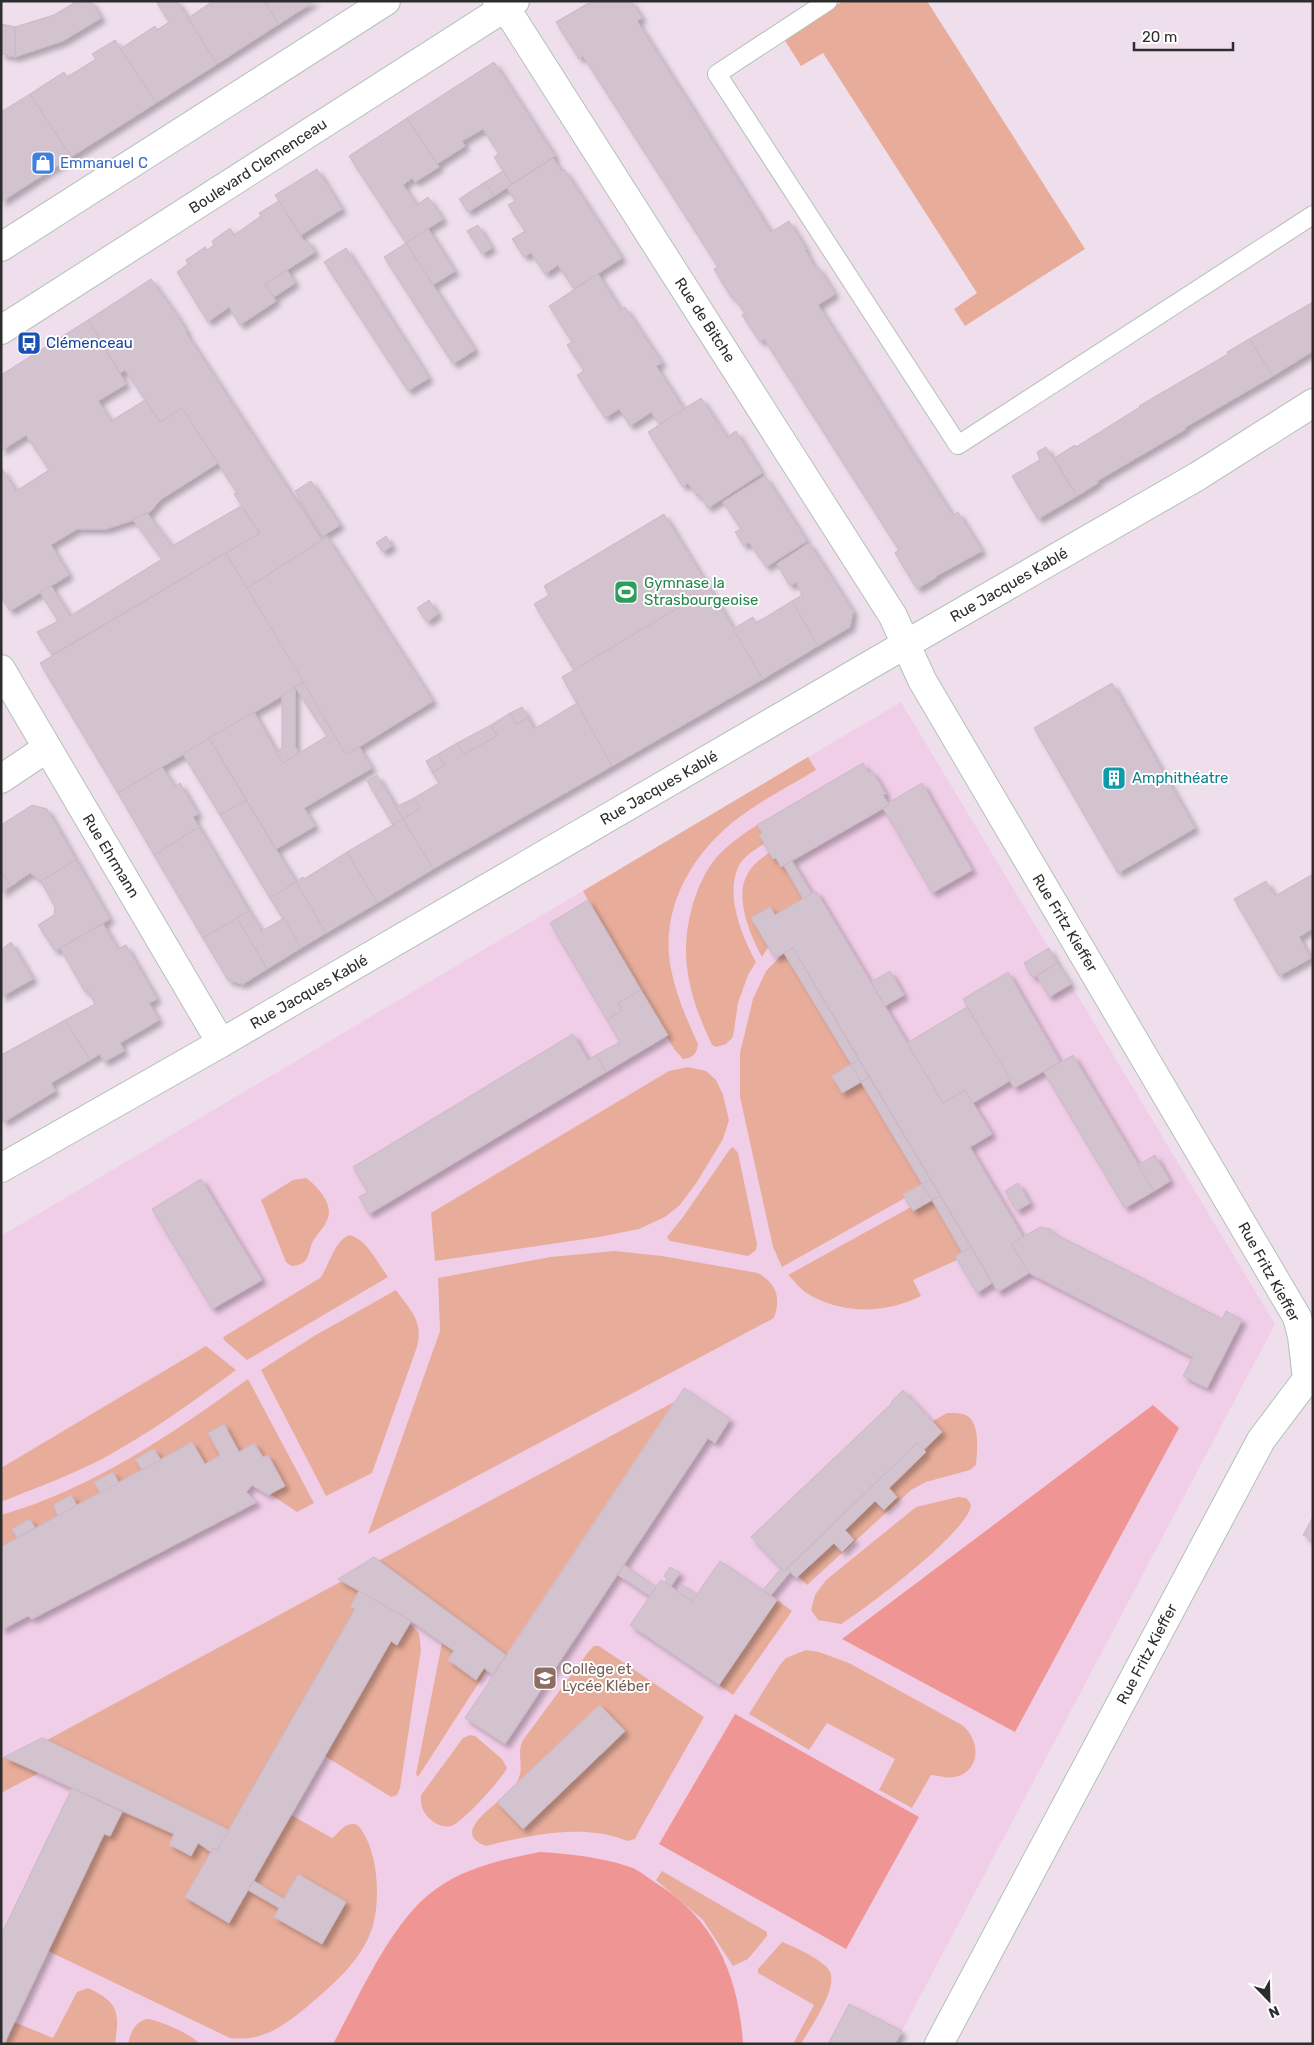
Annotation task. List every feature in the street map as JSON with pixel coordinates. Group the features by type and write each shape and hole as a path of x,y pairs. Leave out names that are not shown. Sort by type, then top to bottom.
{"street":[{"path":"1,247 386,1"},
{"name":"Boulevard Clemenceau","path":"1,330 505,4"},
{"name":"Rue de Bitche","path":"505,4 889,610 906,644"},
{"name":"Rue Jacques Kablé","path":"1,1168 221,1043 1198,476 1313,403"},
{"name":"Rue Fritz Kieffer","path":"906,644 922,680 1297,1317 1310,1379 1261,1440 939,2044"},
{"name":"Rue Ehrmann","path":"1,669 221,1043"},
{"path":"1,779 47,748"}],"lane":[{"path":"828,1 717,74 958,445 1313,215"}],"shaded area":[{"path":"843,1 927,1 1085,249 965,326 954,309 977,293 823,53 801,66 784,39"},
{"name":"Collège et Lycée Kléber","path":"901,702 1275,1324 895,2044 1,2044 1,1236"},
{"path":"808,757 816,770 759,804 724,830 708,846 695,864 675,903 670,924 671,969 686,1017 698,1044 694,1055 683,1059 674,1049 583,891"},
{"path":"757,825 762,833 759,835 764,844 748,855 742,862 737,870 734,881 735,905 741,930 756,962 748,975 738,1003 733,1037 726,1044 716,1047 712,1045 704,1028 688,978 686,943 688,926 696,894 711,864 740,836"},
{"path":"769,853 773,859 776,858 781,867 784,866 803,899 775,915 770,907 751,918 768,947 762,957 749,928 742,894 743,884 749,871 756,862"},
{"path":"784,953 851,1064 832,1076 842,1093 861,1082 922,1184 903,1194 905,1198 782,1267 773,1247 740,1097 740,1053 753,999 766,971"},
{"path":"688,1067 706,1071 716,1080 723,1095 729,1120 723,1139 697,1182 680,1205 665,1217 639,1229 599,1237 435,1261 431,1213 669,1071"},
{"path":"733,1147 738,1153 757,1244 756,1250 748,1256 670,1241 667,1237"},
{"path":"306,1178 314,1184 325,1198 329,1213 324,1225 312,1243 306,1259 300,1264 291,1266 286,1262 261,1200 293,1180"},
{"path":"932,1200 962,1252 955,1256 957,1260 913,1280 921,1296 907,1302 878,1309 848,1308 819,1300 805,1292 788,1275 911,1207 913,1211"},
{"path":"350,1235 367,1247 388,1277 247,1360 225,1341 223,1338 225,1336 320,1278 336,1247"},
{"path":"615,1251 662,1256 758,1273 769,1282 776,1292 777,1304 774,1318 368,1534 440,1331 438,1278 550,1257"},
{"path":"396,1290 411,1310 417,1323 419,1338 417,1347 372,1473 326,1496 261,1370 314,1336"},
{"path":"206,1346 236,1370 172,1416 104,1458 66,1476 1,1502 1,1468"},
{"path":"248,1379 314,1503 297,1512 270,1494 285,1486 268,1455 263,1457 254,1443 239,1452 224,1424 208,1433 220,1455 205,1464 192,1442 161,1460 154,1449 136,1459 142,1470 119,1483 94,1482 100,1493 77,1505 71,1495 53,1505 58,1516 35,1528 29,1519 12,1529 17,1538 1,1547 1,1515 67,1491 130,1458 190,1420"},
{"path":"674,1402 506,1655 378,1561"},
{"path":"1153,1405 1179,1428 1015,1732 842,1639"},
{"path":"947,1413 965,1415 973,1423 977,1441 976,1465 970,1470 926,1482 911,1490 807,1585 798,1576 834,1543 842,1551 854,1540 845,1530 875,1501 884,1510 897,1498 889,1488 942,1432 933,1421"},
{"path":"958,1497 966,1498 971,1504 967,1516 937,1549 893,1586 841,1624 818,1620 811,1610 815,1595 826,1580 916,1507"},
{"path":"342,1581 359,1591 350,1607 355,1609 229,1830 47,1740"},
{"path":"777,1600 792,1611 733,1695 719,1685"},
{"path":"410,1624 419,1633 421,1650 400,1788 397,1795 391,1797 325,1756 391,1641 397,1645"},
{"path":"442,1643 454,1651 448,1660 475,1680 484,1668 487,1670 418,1777 416,1774"},
{"path":"594,1646 599,1646 704,1717 635,1839 628,1841 611,1836 575,1832 539,1835 486,1846 477,1841 473,1836 472,1830 475,1824 497,1802 523,1828 625,1732 599,1705 515,1785 520,1773 520,1751 523,1740"},
{"path":"806,1650 819,1652 849,1663 962,1725 973,1739 975,1746 974,1762 970,1768 964,1774 955,1777 931,1775 912,1808 879,1790 895,1759 827,1723 809,1750 749,1714 786,1658"},
{"path":"735,1714 919,1817 846,1949 659,1844"},
{"path":"470,1735 475,1736 502,1759 507,1768 490,1790 464,1817 451,1826 440,1825 432,1821 422,1809 421,1795 463,1738"},
{"path":"4,1757 39,1773 1,1793 1,1759"},
{"path":"122,1812 174,1834 169,1845 191,1856 198,1843 211,1852 186,1897 229,1923 248,1890 279,1908 275,1917 322,1944 346,1902 298,1875 284,1899 254,1881 291,1815 332,1838 347,1825 357,1825 362,1830 369,1844 373,1856 377,1883 374,1923 365,1945 343,1974 299,2013 272,2031 252,2038 242,2039 230,2038 48,1951 104,1834 110,1836"},
{"path":"540,1852 597,1858 633,1868 677,1898 694,1914 720,1952 729,1973 741,2019 743,2044 333,2044 378,1960 405,1919 420,1902 448,1881 473,1869"},
{"path":"662,1871 767,1932 767,1936 748,1959 733,1966 703,1920 656,1880"},
{"path":"782,1942 821,1962 829,1970 831,1977 831,1986 827,1996 817,2018 801,2044 793,2044 814,2005 758,1973 758,1969"},
{"path":"88,1988 106,1998 115,2009 117,2023 115,2044 4,2044 14,2022 53,2038 77,1992"},
{"path":"146,2019 175,2028 196,2040 199,2044 128,2044 134,2029"}],"building":[{"path":"77,1 91,1 101,18 63,41 15,57 15,27 54,15"},
{"path":"156,1 177,1 217,64 156,103 120,49 155,26 157,30 169,22"},
{"path":"213,1 264,1 279,24 217,64 188,18"},
{"path":"264,1 315,1 279,24"},
{"path":"592,1 631,1 642,18 637,21 771,232 789,221 815,268 818,267 835,294 818,305 953,516 958,512 982,551 936,576 917,589 895,553 899,550 764,339 760,342 742,315 745,313 733,296 731,297 714,269 718,267 583,56 579,59 556,22"},
{"path":"1,24 15,27 15,57 1,54"},
{"path":"115,40 156,103 71,157 30,94 64,72 67,77 96,59 92,54"},
{"path":"494,62 555,156 512,184 494,157 499,154 483,129 462,141 465,146 437,164 407,118"},
{"path":"30,94 71,157 1,202 1,112"},
{"path":"407,118 439,167 415,182 412,178 403,185 417,205 428,197 443,219 406,243 349,156"},
{"path":"553,158 561,171 564,169 622,258 574,289 558,265 545,274 531,253 524,257 512,239 525,231 508,205 515,201 507,188"},
{"path":"317,169 342,209 301,235 275,195"},
{"path":"503,171 512,184 494,196 485,182"},
{"path":"485,182 494,196 468,212 459,199"},
{"path":"279,201 304,241 307,240 315,252 265,284 276,301 240,325 229,307 208,322 177,272 188,264 186,260 205,247 207,250 214,245 212,241 230,228 234,235 261,216 259,213"},
{"path":"478,225 492,248 482,254 467,231"},
{"path":"428,229 455,271 433,285 406,243"},
{"path":"406,243 475,350 453,364 384,257"},
{"path":"346,248 429,378 408,391 324,262"},
{"path":"287,270 295,283 274,297 265,284"},
{"path":"598,274 621,310 625,307 662,363 656,366 684,409 660,425 651,412 630,426 619,409 605,418 577,375 584,371 567,345 572,342 549,306"},
{"path":"151,279 176,314 186,333 322,540 247,588 226,553 260,533 234,494 237,493 182,408 160,422 125,370 120,373 88,320"},
{"path":"1313,302 1313,351 1273,376 1249,339"},
{"path":"88,320 126,384 98,401 111,421 145,400 160,422 182,408 218,463 160,500 151,511 140,518 106,529 77,529 51,545 69,575 10,611 1,597 1,467 16,491 49,470 26,435 1,451 1,375"},
{"path":"1249,339 1273,376 1097,481 1098,483 1077,496 1054,458 1075,445 1076,447 1139,406 1228,354 1227,352"},
{"path":"701,398 727,437 736,431 762,473 708,508 699,494 697,496 688,483 683,487 648,432"},
{"path":"1046,447 1077,496 1038,519 1012,476 1040,460 1037,452"},
{"path":"765,476 807,541 766,567 749,542 744,546 735,532 741,529 723,502"},
{"path":"311,481 340,525 323,536 295,491"},
{"path":"241,506 260,533 52,655 37,632 58,621 40,592 51,586 70,616 162,559 133,520 147,513 172,546"},
{"name":"Gymnase la Strasbourgeoise","path":"664,514 710,589 574,670 534,604 549,595 544,586"},
{"path":"386,536 392,546 383,552 376,543"},
{"path":"327,537 433,701 346,755 247,588"},
{"path":"809,543 853,611 850,627 818,646 792,601 802,595 796,582 790,586 777,564"},
{"path":"226,553 304,683 118,793 40,663"},
{"path":"710,589 763,679 612,766 562,677"},
{"path":"429,600 438,614 427,622 417,608"},
{"path":"792,601 818,646 763,679 733,629 753,617 756,623"},
{"path":"304,683 346,755 359,747 372,768 304,808 315,826 276,849 209,738 254,712 283,763 327,736 295,687"},
{"name":"Amphithéatre","path":"1112,683 1195,828 1118,873 1034,728"},
{"path":"295,687 295,746 299,753 283,763 276,752 282,748 282,696"},
{"path":"577,703 612,766 433,869 403,819 420,808 414,798 439,783 432,772 445,765 438,754 457,743 464,754 497,736 491,725 510,713 516,724 528,718 534,729"},
{"path":"522,707 528,718 516,724 510,713"},
{"path":"491,725 497,736 464,754 457,743"},
{"path":"209,738 246,800 220,815 183,754"},
{"path":"438,754 445,765 432,772 426,761"},
{"path":"863,763 869,773 872,771 886,794 883,795 889,805 781,867 776,858 773,859 759,835 762,833 757,825"},
{"path":"162,767 175,787 180,783 198,814 193,817 199,827 154,855 118,793"},
{"path":"377,775 403,819 393,825 367,781"},
{"path":"922,783 972,870 932,893 883,808 889,805 888,803"},
{"path":"414,798 420,808 403,819 396,807"},
{"path":"246,800 296,882 270,898 220,815"},
{"path":"32,805 47,809 76,860 41,881 30,873 11,886 1,871 1,825"},
{"path":"403,819 433,869 377,903 347,852"},
{"path":"199,827 249,911 203,938 154,855"},
{"path":"347,852 377,903 326,933 296,882"},
{"path":"76,860 110,919 55,951 38,925 54,915 55,907 41,881"},
{"path":"792,861 812,894 803,899 784,866"},
{"path":"1,871 11,886 1,893"},
{"path":"1313,874 1313,928 1299,937 1311,958 1279,976 1234,899 1266,881 1275,896"},
{"path":"296,882 326,933 301,948 270,898"},
{"path":"816,891 943,1103 965,1090 992,1134 970,1147 1023,1237 1011,1244 1029,1273 998,1292 793,948 775,958 751,918 770,907 775,915"},
{"path":"588,900 641,990 618,1003 622,1011 607,1020 550,923"},
{"path":"249,911 262,931 284,918 301,948 267,969 237,918"},
{"path":"237,918 267,969 243,984 228,980 203,938"},
{"path":"103,924 118,949 126,945 157,999 149,1003 159,1020 120,1043 124,1051 104,1062 100,1054 90,1060 65,1020 95,1004 88,990 85,992 60,948"},
{"path":"11,942 33,979 1,997 1,950"},
{"path":"793,948 859,1060 851,1064 784,953"},
{"path":"1049,948 1057,963 1033,978 1024,963"},
{"path":"1057,963 1071,984 1049,997 1037,976"},
{"path":"890,971 904,995 885,1006 871,982"},
{"path":"1008,972 1060,1062 1014,1088 963,999"},
{"path":"641,990 668,1035 606,1072 596,1055 620,1042 607,1020 622,1011 618,1003"},
{"path":"967,1007 1011,1080 973,1103 965,1090 943,1103 907,1043"},
{"path":"65,1020 90,1060 51,1083 55,1091 4,1122 1,1119 1,1055"},
{"path":"573,1034 588,1060 596,1055 606,1072 369,1214 359,1197 368,1192 353,1167"},
{"path":"1073,1055 1154,1191 1125,1208 1044,1072"},
{"path":"859,1060 869,1077 861,1082 851,1064"},
{"path":"851,1064 861,1082 842,1093 832,1076"},
{"path":"869,1077 930,1179 922,1184 861,1082"},
{"path":"1155,1155 1170,1181 1154,1191 1138,1165"},
{"path":"201,1179 262,1280 212,1309 152,1209"},
{"path":"930,1179 940,1196 932,1200 922,1184"},
{"path":"1018,1183 1030,1203 1017,1211 1005,1191"},
{"path":"922,1184 932,1200 913,1211 903,1195"},
{"path":"940,1196 971,1247 962,1252 932,1200"},
{"path":"1040,1227 1051,1229 1051,1232 1222,1319 1226,1311 1242,1320 1207,1388 1183,1376 1193,1357 1029,1273 1011,1244"},
{"path":"971,1247 992,1283 977,1293 955,1256"},
{"path":"684,1388 730,1419 715,1443 708,1438 505,1744 465,1718"},
{"path":"903,1390 942,1432 923,1450 917,1443 784,1571 751,1537 892,1403"},
{"path":"224,1424 239,1452 254,1443 263,1457 268,1455 285,1486 268,1495 252,1485 246,1492 257,1502 32,1619 28,1616 1,1630 1,1547 192,1442 205,1464 220,1455 208,1433"},
{"path":"917,1443 926,1452 889,1488 897,1497 884,1510 875,1501 845,1530 854,1540 842,1552 834,1543 796,1578 787,1569"},
{"path":"154,1449 161,1460 142,1470 135,1459"},
{"path":"113,1472 119,1483 100,1493 94,1482"},
{"path":"71,1495 77,1505 58,1516 53,1505"},
{"path":"1313,1517 1313,1540 1303,1535"},
{"path":"30,1519 35,1528 17,1538 12,1529"},
{"path":"374,1557 506,1655 493,1675 484,1668 476,1680 448,1659 454,1651 411,1621 338,1579"},
{"path":"720,1561 777,1600 719,1685 630,1625 661,1580 692,1601"},
{"path":"624,1565 656,1587 650,1596 618,1575"},
{"path":"670,1567 680,1573 671,1586 665,1582 667,1578 664,1576"},
{"path":"781,1568 784,1571 787,1569 790,1572 771,1595 763,1590"},
{"path":"681,1584 697,1595 692,1601 677,1591"},
{"path":"359,1591 411,1621 397,1645 391,1641 229,1923 185,1897 213,1848 217,1850 355,1609 350,1607"},
{"path":"600,1705 625,1731 523,1829 497,1802"},
{"path":"42,1738 229,1830 217,1850 213,1848 211,1852 198,1843 191,1856 169,1844 174,1834 4,1757"},
{"path":"72,1788 122,1812 110,1836 104,1834 4,2044 1,2044 1,1935"},
{"path":"298,1874 346,1902 322,1944 274,1917 279,1908 248,1890 254,1881 284,1899"},
{"path":"849,2004 902,2031 895,2044 828,2044"}],"place":[{"name":"Emmanuel C","path":"43,163"},
{"name":"Clémenceau","path":"29,343"},
{"name":"Gymnase la Strasbourgeoise","path":"626,592"},
{"name":"Amphithéatre","path":"1114,778"},
{"name":"Collège et Lycée Kléber","path":"545,1678"}]}
